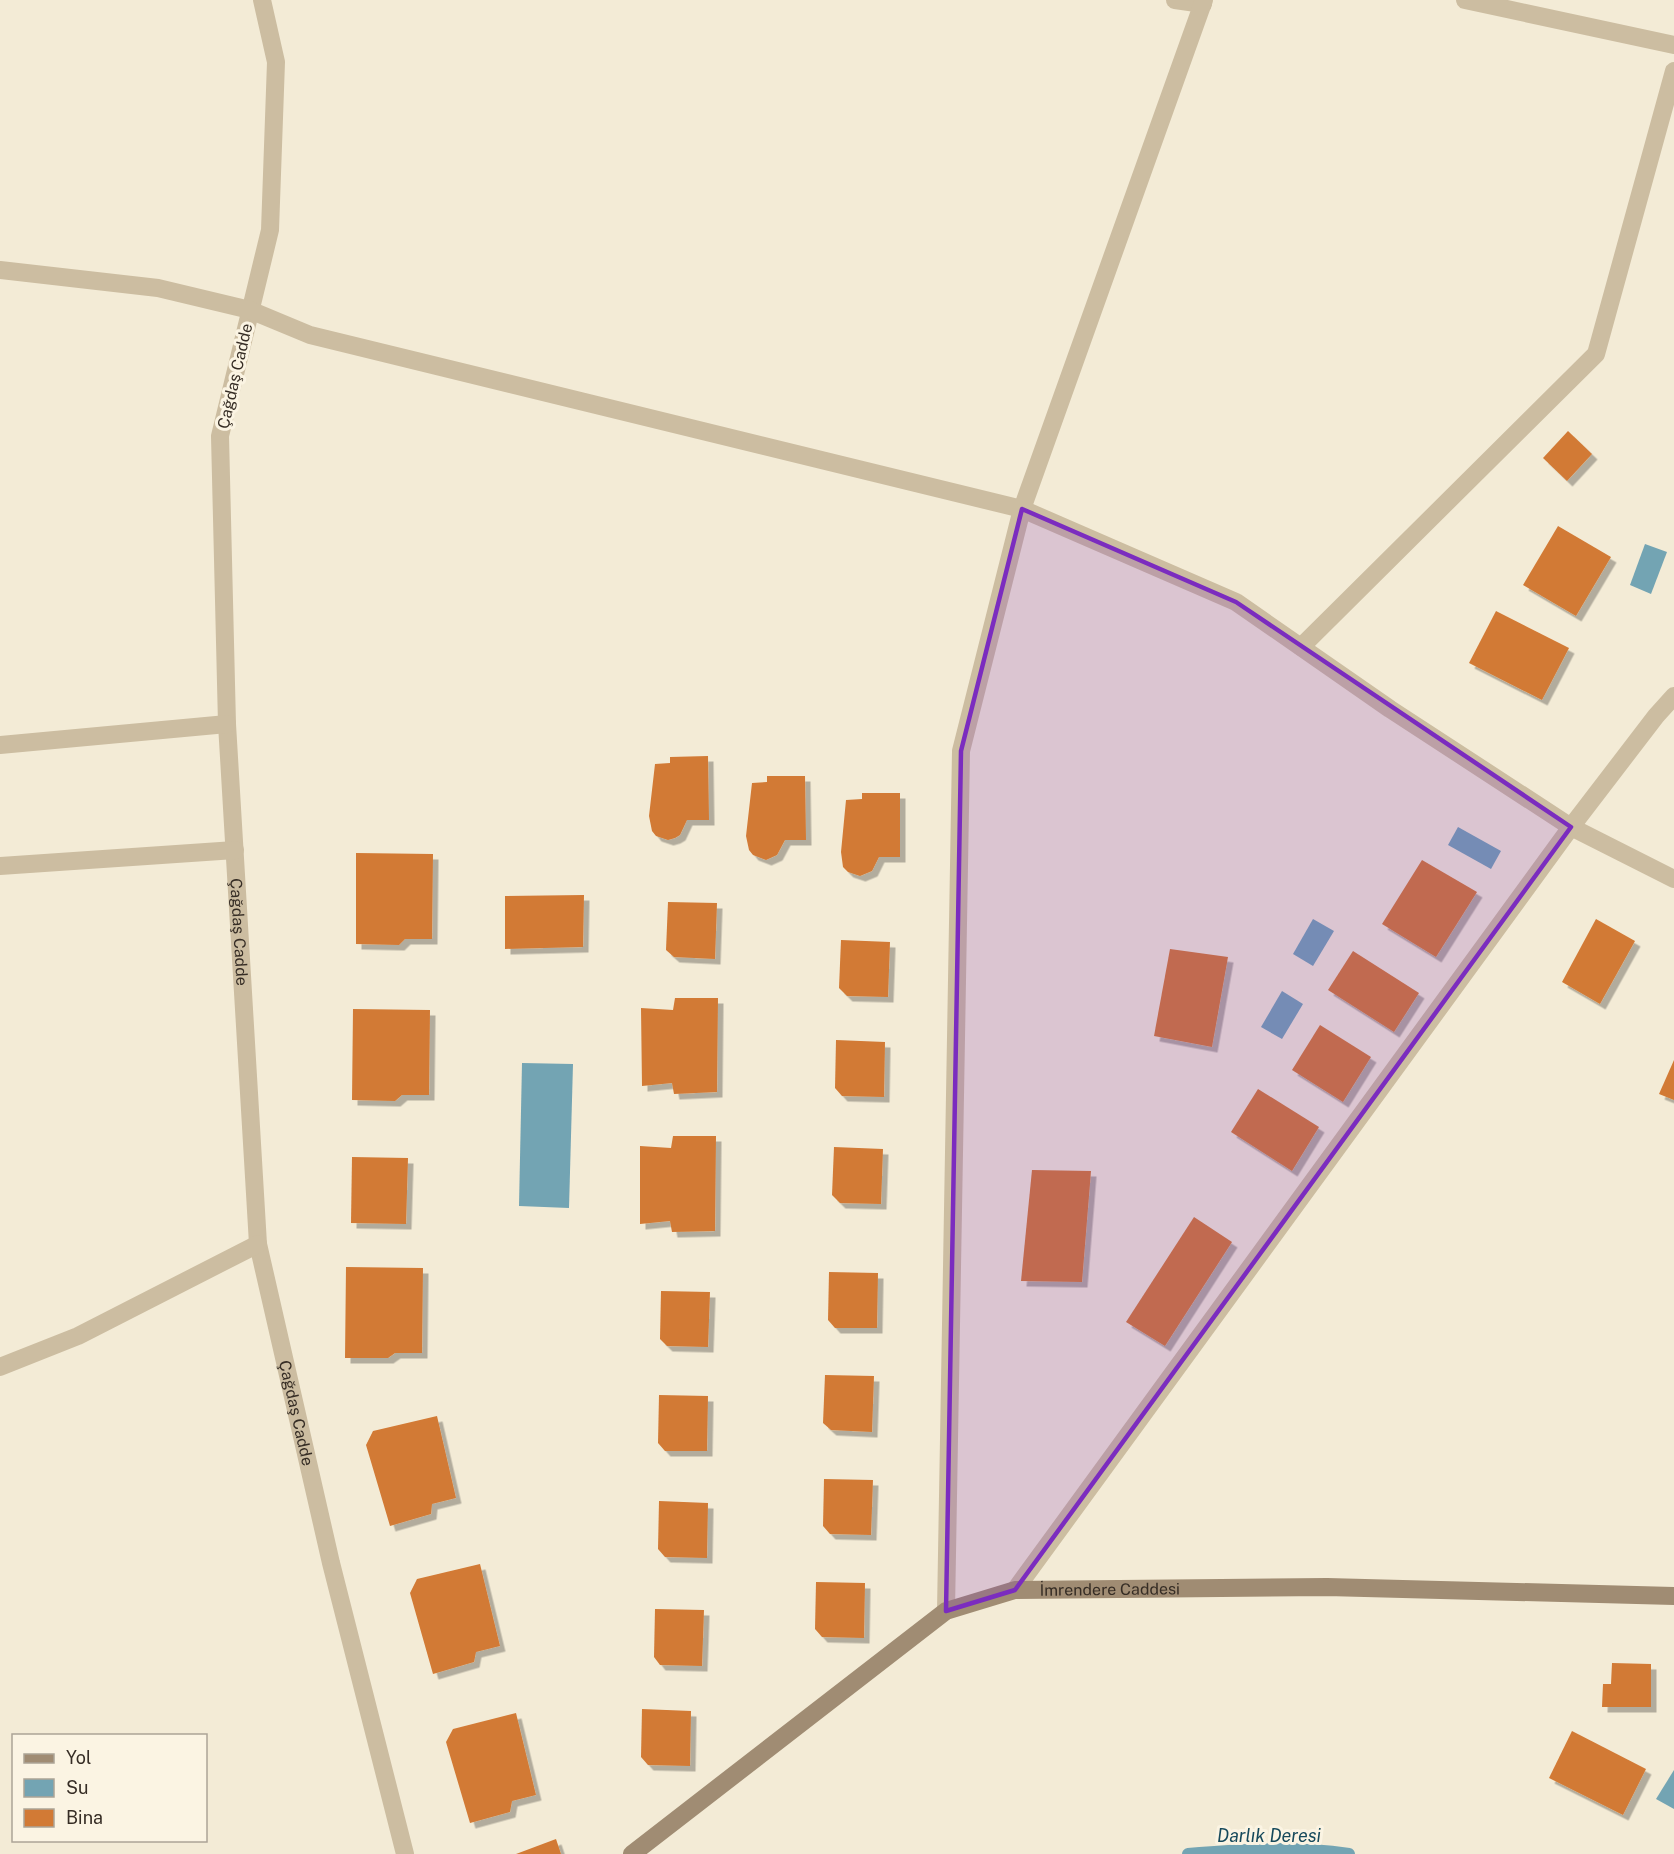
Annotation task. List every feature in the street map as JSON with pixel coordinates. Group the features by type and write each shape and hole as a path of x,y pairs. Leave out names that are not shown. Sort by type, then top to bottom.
{"street":[{"name":"Çağdaş Cadde","path":"262,0 276,62 270,230 220,436 227,724 258,1244 331,1563 405,1854"},
{"path":"946,1611 962,751 1023,509 1204,2 1175,0"},
{"path":"1465,0 1674,45"},
{"path":"1301,647 1596,354 1674,71"},
{"path":"0,270 158,288 250,310 310,335 1023,509 1236,602 1390,709 1571,827 1674,879"},
{"path":"1015,1590 1571,827 1674,696"},
{"path":"0,745 227,724"},
{"path":"0,866 235,850"},
{"path":"0,1367 78,1336 258,1244"},
{"name":"İmrendere Caddesi","path":"632,1854 946,1611 1015,1590 1327,1587 1674,1596"}],"highlighted area":[{"path":"1022,509 1236,602 1571,827 1015,1590 946,1611 961,751"}],"water":[{"path":"1645,544 1667,552 1651,594 1630,585"},
{"path":"1458,827 1501,851 1491,869 1448,845"},
{"path":"1313,919 1334,931 1313,966 1293,954"},
{"path":"1282,991 1303,1004 1282,1039 1261,1027"},
{"path":"522,1063 573,1064 569,1208 519,1206"},
{"path":"1674,1770 1674,1809 1656,1799"}],"building":[{"path":"1568,431 1592,454 1567,481 1543,458"},
{"path":"1558,526 1611,557 1576,616 1523,585"},
{"path":"1496,611 1569,648 1542,700 1469,663"},
{"path":"708,756 709,820 687,820 680,835 675,838 668,840 656,836 652,831 649,816 655,764 670,763 670,757"},
{"path":"767,776 805,776 806,840 785,840 777,855 766,860 753,855 749,850 746,836 752,783 767,782"},
{"path":"862,793 900,793 900,857 879,857 872,871 860,876 848,872 843,867 841,852 846,800 862,799"},
{"path":"356,853 433,854 432,939 405,939 399,945 356,944"},
{"path":"1422,860 1477,892 1436,957 1382,924"},
{"path":"584,895 583,947 505,949 505,896"},
{"path":"668,902 717,903 715,959 674,957 666,950"},
{"path":"1596,919 1635,941 1600,1004 1562,982"},
{"path":"841,940 890,942 888,997 847,996 839,988"},
{"path":"1170,949 1228,957 1212,1047 1154,1036"},
{"path":"1353,951 1419,993 1394,1032 1328,990"},
{"path":"675,998 718,998 717,1092 674,1094 672,1083 642,1086 641,1008 673,1010"},
{"path":"353,1009 430,1010 429,1095 402,1095 395,1101 352,1100"},
{"path":"1320,1025 1371,1057 1343,1102 1292,1070"},
{"path":"836,1040 885,1042 884,1097 842,1096 835,1088"},
{"path":"1674,1060 1674,1100 1659,1094"},
{"path":"1258,1089 1319,1127 1292,1171 1231,1132"},
{"path":"673,1136 716,1136 715,1231 672,1232 670,1221 640,1224 640,1146 671,1148"},
{"path":"834,1147 883,1149 881,1204 840,1203 832,1195"},
{"path":"352,1157 408,1158 406,1224 351,1223"},
{"path":"1032,1170 1091,1171 1082,1282 1021,1281"},
{"path":"1194,1217 1232,1242 1165,1346 1126,1322"},
{"path":"346,1267 423,1268 422,1353 395,1353 388,1358 345,1358"},
{"path":"829,1272 878,1273 877,1328 835,1328 828,1320"},
{"path":"661,1291 710,1292 708,1347 667,1346 660,1339"},
{"path":"825,1375 874,1376 872,1432 831,1430 823,1423"},
{"path":"659,1395 708,1396 707,1451 665,1451 658,1443"},
{"path":"437,1416 456,1498 432,1504 431,1514 390,1526 366,1445 373,1431"},
{"path":"824,1479 873,1480 871,1535 830,1534 823,1526"},
{"path":"659,1501 708,1503 707,1558 665,1557 658,1549"},
{"path":"480,1564 500,1646 476,1652 474,1662 433,1674 410,1593 417,1579"},
{"path":"816,1582 865,1583 864,1638 822,1637 815,1629"},
{"path":"655,1609 704,1610 702,1666 660,1665 654,1657"},
{"path":"1612,1663 1651,1664 1651,1707 1602,1707 1603,1684 1611,1684"},
{"path":"642,1709 691,1711 690,1766 648,1765 641,1757"},
{"path":"516,1713 536,1795 512,1801 510,1812 470,1823 446,1742 453,1729"},
{"path":"1572,1731 1646,1769 1623,1815 1549,1778"},
{"path":"556,1839 561,1854 516,1854"}],"waterway":[{"name":"Darlık Deresi","path":"1188,1854 1268,1849 1349,1854"}]}
